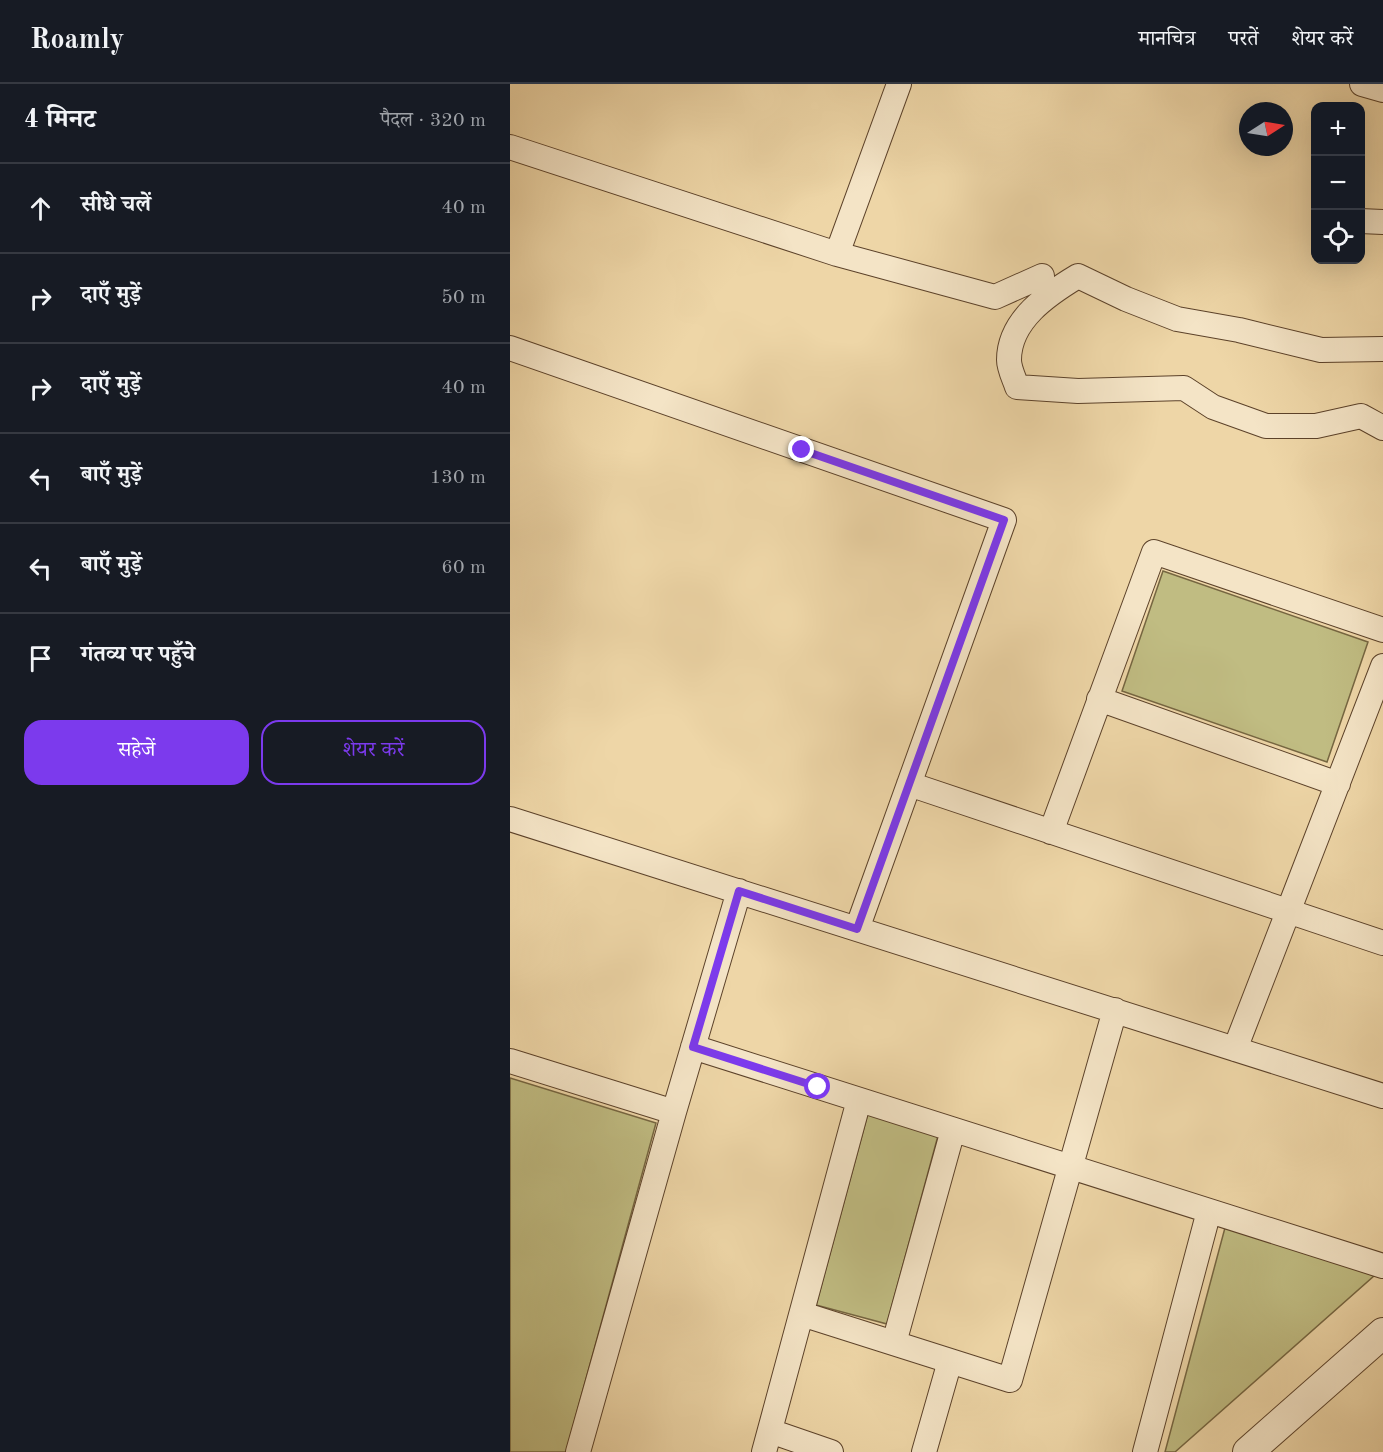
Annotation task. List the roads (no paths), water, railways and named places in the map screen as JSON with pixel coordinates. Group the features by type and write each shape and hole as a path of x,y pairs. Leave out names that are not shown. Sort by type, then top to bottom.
{"street":[{"path":"837,254 899,84"},
{"path":"1362,84 1383,90"},
{"path":"510,147 837,254 995,297 1042,276"},
{"path":"1365,221 1383,222"},
{"path":"1383,349 1321,350 1239,330 1177,319 1126,299 1078,276 1052,292 1031,311 1014,337 1008,361 1017,387 1078,391 1184,388 1213,407 1266,426 1316,426 1362,416 1383,428"},
{"path":"1015,288 1031,311"},
{"path":"510,348 1004,520 857,929"},
{"path":"1051,832 1154,552 1383,630"},
{"path":"1235,1049 1383,666"},
{"path":"1099,699 1338,784"},
{"path":"909,784 1383,942"},
{"path":"510,819 1383,1096"},
{"path":"578,1452 739,891"},
{"path":"802,1314 1010,1380 1115,1010"},
{"path":"693,1047 1383,1266"},
{"path":"510,1061 674,1112"},
{"path":"831,1452 767,1442 859,1100"},
{"path":"894,1343 953,1130"},
{"path":"1145,1452 1209,1211"},
{"path":"1248,1452 1383,1333"},
{"path":"924,1452 950,1361"}]}
